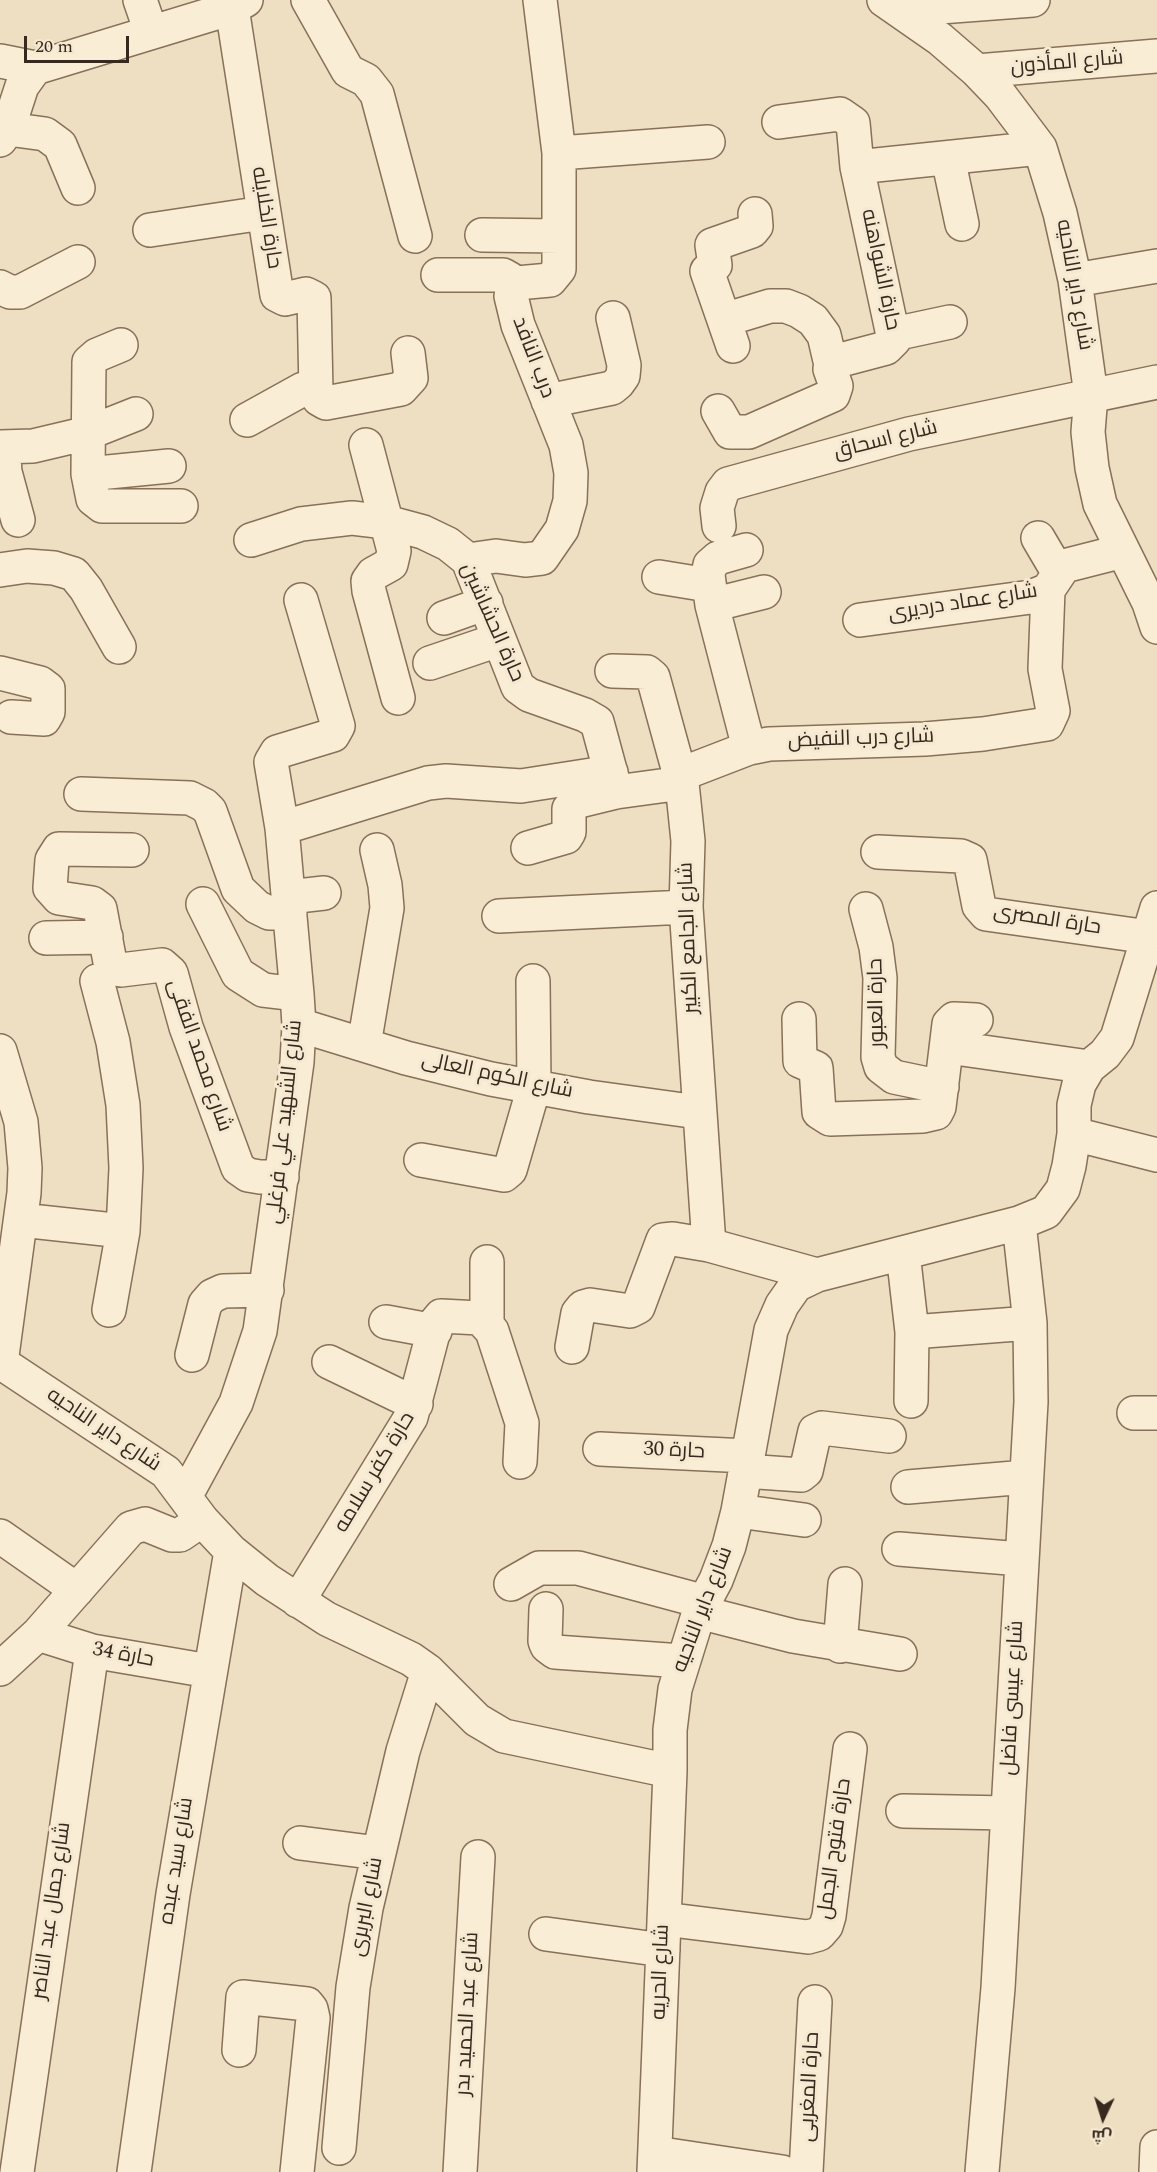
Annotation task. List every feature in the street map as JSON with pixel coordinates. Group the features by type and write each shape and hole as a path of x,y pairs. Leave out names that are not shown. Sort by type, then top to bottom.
{"street":[{"path":"140,0 151,32"},
{"path":"308,0 348,71 366,80 377,94 415,236"},
{"name":"درب النافد","path":"468,560 496,556 525,560 542,558 562,529 570,501 571,473 566,445 515,316 511,296 514,285 550,280 556,276 559,262 559,153 540,0"},
{"path":"892,5 1033,0"},
{"path":"0,61 35,68 151,32 223,5"},
{"name":"حارة الخلايله","path":"223,5 277,295 285,300 306,294 314,298 316,392"},
{"name":"شارع داير الناحيه","path":"892,5 940,39 976,71 1000,95 1040,148 1060,213 1076,280 1091,395 1088,432 1092,468 1100,504 1149,603 1157,627"},
{"name":"شارع المأذون","path":"976,71 1157,56"},
{"path":"35,68 22,86 4,135 45,134 60,145 78,188"},
{"name":"حارة الشواهنه","path":"779,122 846,116 853,123 857,167 894,340 886,348 837,360 831,365"},
{"path":"559,153 708,142"},
{"path":"857,167 1040,148"},
{"path":"948,158 962,224"},
{"path":"150,230 263,213"},
{"path":"718,411 730,432 748,432 833,395 836,386 824,335 813,320 799,310 786,306 770,306 728,333 707,271 715,265 711,247 752,231 756,226 755,213"},
{"path":"482,235 559,236"},
{"path":"0,287 10,292 20,292 78,262"},
{"path":"1076,280 1157,266"},
{"path":"438,275 503,275 514,285"},
{"path":"548,401 612,388 623,376 624,366 613,318"},
{"path":"894,334 950,322"},
{"path":"122,345 97,355 89,362 88,474 93,499 102,506 181,506"},
{"path":"247,420 292,394 310,388 326,403 401,389 411,378 408,353"},
{"name":"شارع اسحاق","path":"719,526 717,508 722,492 728,484 909,434 1157,382"},
{"path":"18,520 1,447 33,446 88,433 136,414"},
{"path":"366,446 394,558 387,568 373,574 368,581 369,591 398,698"},
{"path":"88,474 169,466"},
{"name":"حارة الحشاشين","path":"251,540 301,524 352,518 386,522 423,532 448,544 468,560 518,687 529,695 585,715 597,722 613,782"},
{"path":"1038,538 1053,581"},
{"path":"746,550 718,558 710,565 710,595 749,748"},
{"name":"شارع عماد درديرى","path":"860,620 1030,597 1053,581 1064,566 1123,551"},
{"path":"0,570 27,566 54,568 74,574 86,589 119,647"},
{"path":"659,577 710,595 764,592"},
{"name":"شارع درب النفيض","path":"613,782 681,779 749,748 789,742 960,736 1047,724 1053,711 1045,669 1053,581"},
{"name":"شارع الشهيد علي فرغلي","path":"194,1509 249,1371 260,1331 282,1177 298,1010 282,828 272,768 273,756 277,752 333,735 338,726 301,600"},
{"path":"444,618 486,603"},
{"path":"430,663 498,640"},
{"name":"شارع الجامع الكبير","path":"612,671 647,672 653,677 681,779 688,841 686,907 698,1112 709,1245"},
{"path":"0,672 40,683 48,689 48,712 44,719 11,717"},
{"path":"282,828 428,783 446,781 522,786 613,782"},
{"path":"528,848 566,837 569,832 571,805 613,782"},
{"path":"81,794 190,798 204,805 210,811 238,889 257,908 269,913 324,893"},
{"name":"شارع محمد الفقى","path":"132,850 65,848 55,853 49,880 54,894 59,898 96,904 102,915 113,968 121,970 162,965 171,973 186,1027 235,1162 248,1175 282,1177"},
{"path":"364,1045 386,917 385,885 377,850"},
{"name":"حارة المصرى","path":"878,852 961,856 970,860 979,906 986,914 1153,922"},
{"name":"شارع الكوم العالى","path":"203,904 238,974 262,990 364,1045 448,1069 534,1088 698,1112"},
{"path":"499,916 686,907"},
{"name":"حارة العبور","path":"866,909 876,947 880,978 878,1057 881,1067 894,1077 942,1087"},
{"name":"شارع داير الناحيه","path":"1,1363 166,1472 194,1509 231,1551 298,1601 327,1619 411,1659 428,1671 477,1720 504,1736 670,1771 670,1730 682,1661 702,1607 729,1546 738,1511 771,1330 782,1305 796,1285 817,1275 1019,1223 1046,1212 1063,1189 1074,1134 1076,1094 1079,1084 1089,1067 1105,1054 1117,1038 1153,922"},
{"path":"46,938 106,938"},
{"path":"97,981 113,1042 123,1105 126,1168 123,1231 109,1311"},
{"path":"421,1160 504,1175 510,1170 534,1088 533,981"},
{"path":"799,1019 800,1061 816,1068 819,1112 826,1118 930,1115 939,1107 951,1020 976,1020"},
{"path":"948,1047 1089,1067"},
{"path":"0,1051 21,1122 24,1144 15,1201 1,1363"},
{"path":"1074,1134 1157,1155"},
{"path":"15,1201 123,1231"},
{"name":"شارع عيسى فاضل","path":"982,2172 998,1988 1031,1402 1030,1323 1019,1223"},
{"path":"572,1347 578,1312 584,1306 630,1311 638,1307 663,1240 673,1239 709,1245 817,1275"},
{"path":"903,1253 912,1332 911,1401"},
{"path":"487,1262 487,1324"},
{"path":"192,1355 205,1304 212,1296 223,1291 267,1290"},
{"path":"386,1322 435,1331 436,1322 441,1316 480,1318 487,1324 492,1331 522,1423 520,1462"},
{"path":"912,1332 1030,1323"},
{"name":"حارة كفر سلامه","path":"298,1601 405,1429 416,1404 435,1331"},
{"path":"329,1362 416,1404"},
{"name":"حارة 30","path":"600,1449 747,1463 801,1475 806,1470 815,1431 822,1428 889,1436"},
{"path":"908,1487 1026,1477"},
{"path":"0,1669 38,1634 130,1528 145,1524 172,1535 180,1535 194,1509"},
{"path":"738,1511 804,1520"},
{"path":"0,1536 77,1590"},
{"path":"899,1549 1021,1559"},
{"name":"شارع سيد عبده","path":"134,2172 171,1905 231,1551"},
{"path":"511,1584 539,1568 578,1568 702,1607 840,1646 900,1654"},
{"path":"840,1646 844,1584"},
{"path":"546,1610 545,1641 547,1646 555,1652 682,1661"},
{"name":"حارة 34","path":"38,1634 92,1651 209,1671"},
{"name":"شارع جمال عبد الناصر","path":"17,2172 92,1651"},
{"name":"شارع البربرى","path":"339,2148 353,1987 378,1853 403,1751 428,1671"},
{"name":"حارة فتوح الجمل","path":"664,1935 808,1937 819,1934 826,1926 829,1916 850,1749"},
{"name":"شارع الحريه","path":"655,2163 670,1771"},
{"path":"903,1811 1008,1813"},
{"path":"300,1843 378,1853"},
{"name":"شارع عبد الحميد بدر","path":"460,2172 478,1857"},
{"path":"546,1934 664,1935"},
{"path":"239,2049 243,1997 307,2004 311,2009 313,2018 297,2172"},
{"name":"حارة المغربى","path":"806,2172 815,2002"},
{"path":"1156,2172 1157,2147"},
{"path":"655,2163 782,2172"}]}
